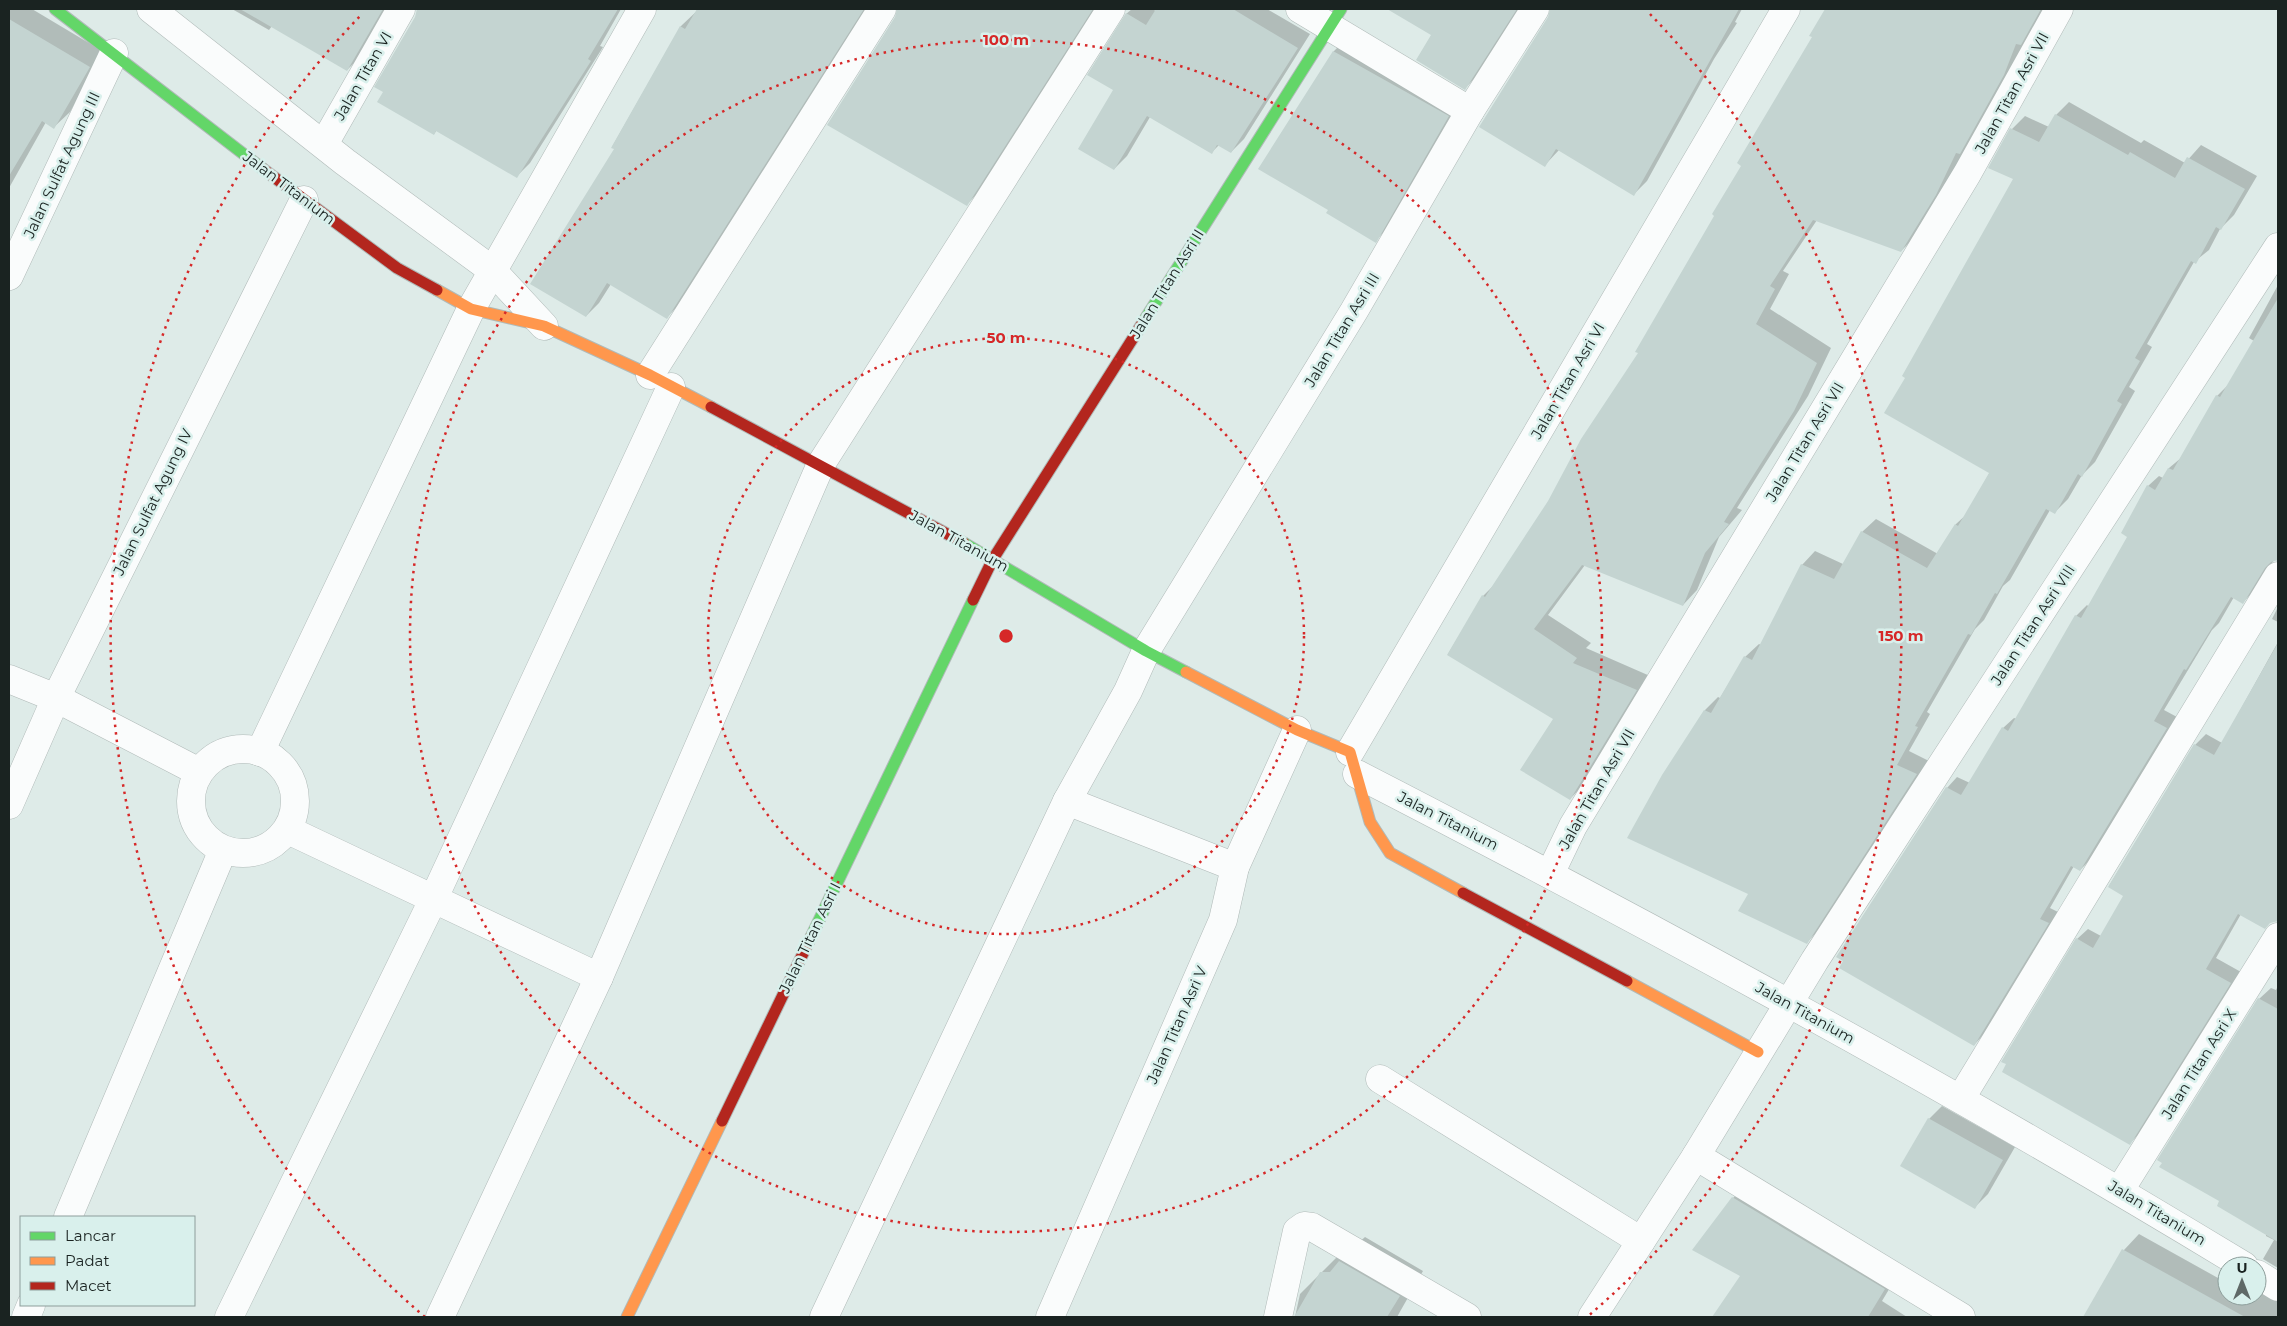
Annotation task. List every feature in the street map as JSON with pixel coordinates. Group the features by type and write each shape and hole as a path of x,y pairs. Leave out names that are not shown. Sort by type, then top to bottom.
{"street":[{"name":"Jalan Titanium","path":"55,9 304,200 397,268 471,309 544,326 660,381 821,464 994,559 1146,651 1297,730 1550,874 1961,1098 2120,1190 2228,1256"},
{"name":"Jalan Titan VI","path":"324,144 402,9"},
{"path":"260,752 471,309 642,9"},
{"path":"229,1317 433,900 660,381 882,9"},
{"path":"440,1317 599,977 821,464 1111,9"},
{"path":"1300,9 1335,18 1470,111"},
{"name":"Jalan Titan Asri III","path":"824,1317 1067,801 1128,691 1146,651 1354,311 1470,111 1535,9"},
{"name":"Jalan Titan Asri VI","path":"1354,763 1786,9"},
{"name":"Jalan Titan Asri VII","path":"1550,874 1578,818 1967,174 2059,9"},
{"name":"Jalan Titanium","path":"165,13 324,144 492,270 544,326"},
{"name":"Jalan Titan Asri II","path":"994,559 1335,18"},
{"name":"Jalan Sulfat Agung III","path":"9,276 114,53"},
{"name":"Jalan Sulfat Agung IV","path":"9,805 56,698 304,200"},
{"name":"Jalan Titan Asri VIII","path":"1592,1317 1696,1156 1788,1004 2278,247"},
{"name":"Jalan Titan Asri I","path":"627,1317 994,559"},
{"path":"1961,1098 2278,576"},
{"path":"9,679 56,698 198,772"},
{"name":"Jalan Titan Asri V","path":"1050,1317 1223,920 1236,867 1297,730"},
{"path":"252,749 260,752 287,771 294,789 295,810 288,830 270,846 247,853 224,850 208,840 196,826 191,808 191,789 198,772 212,758 231,750 252,749"},
{"path":"1354,763 1370,822 1390,853 1758,1052"},
{"path":"1067,801 1236,867"},
{"path":"288,830 599,977"},
{"path":"68,1216 224,850"},
{"name":"Jalan Titan Asri X","path":"2120,1190 2278,938"},
{"path":"1380,1079 1641,1241"},
{"path":"1696,1156 1961,1317"},
{"path":"1278,1317 1297,1231 1304,1226 1312,1227 1467,1317"},
{"path":"2267,1280 2278,1287"}],"building":[{"path":"240,9 383,9 347,71"},
{"path":"417,9 618,9 588,59 591,61 517,178 436,131 434,135 377,102 383,92 374,87 415,17"},
{"path":"697,9 864,9 667,319 607,283 586,317 530,284 614,149 611,148 680,26 685,29"},
{"path":"897,9 1093,9 967,206 827,125 895,17"},
{"path":"1156,9 1233,9 1298,48 1231,153 1217,145 1212,154 1147,116 1114,170 1078,149 1113,90 1087,75 1126,13 1146,25"},
{"path":"1387,9 1517,9 1465,90 1416,60 1431,35"},
{"path":"1550,9 1739,9 1634,196 1556,149 1545,167 1479,127 1548,17"},
{"path":"1825,9 2041,9 2021,45 2016,44 2004,75 1960,154 1956,153 1936,195 1901,252 1813,220 1770,286 1775,289 1756,324 1817,363 1794,411 1724,522 1729,524 1705,553 1683,606 1582,565 1534,629 1577,658 1573,663 1637,690 1570,800 1520,770 1553,719 1447,655 1482,595 1485,597 1548,501 1581,439 1638,353 1635,352 1741,166 1737,163 1812,37 1809,36"},
{"path":"9,19 90,67 54,129 42,121 9,176"},
{"path":"1333,51 1449,116 1376,243 1326,213 1328,210 1258,169"},
{"path":"2055,114 2128,155 2130,152 2175,178 2187,157 2245,189 2221,230 2216,227 2196,264 2191,261 2135,358 2140,361 2117,401 2122,404 2082,477 2078,474 2055,514 2046,509 1997,594 1995,593 1971,635 1968,634 1915,726 1918,727 1897,765 1917,774 1807,944 1738,911 1748,894 1627,838 1662,775 1704,710 1711,713 1744,656 1752,660 1801,564 1834,579 1861,531 1927,568 1955,524 1958,526 1989,473 1884,413 1905,378 1902,376 2013,179 1988,168 2010,128 2039,142"},
{"path":"2278,298 2278,560 2271,562 2265,568 2243,604 2231,597 2186,670 2184,669 2154,721 2167,728 2080,871 2071,866 2040,919 2049,923 1974,1046 1839,968 1843,961 1836,957 1946,787 1961,795 2002,727 2008,731 2075,615 2081,618 2127,537 2121,533 2147,485 2155,490 2168,468 2173,470 2216,395 2220,397"},
{"path":"2278,643 2278,921 2270,923 2265,929 2238,914 2206,969 2231,983 2130,1145 2002,1072 2006,1064 2001,1062 2076,938 2093,948 2123,896 2108,887 2194,744 2214,755"},
{"path":"2258,998 2278,1009 2278,1242 2217,1206 2219,1201 2159,1167 2162,1163 2157,1160"},
{"path":"1928,1118 2003,1160 1975,1209 1900,1166"},
{"path":"1732,1197 1885,1289 1868,1317 1712,1317 1740,1276 1692,1250"},
{"path":"2122,1249 2217,1302 2217,1306 2225,1306 2245,1317 2083,1317"},
{"path":"1339,1261 1400,1296 1387,1317 1294,1317 1320,1272 1330,1272"}],"traffic: fast":[{"path":"55,9 263,169"},
{"path":"1142,324 1341,9"},
{"path":"964,543 1146,651 1186,672"},
{"path":"811,937 973,600"}],"traffic: slow":[{"path":"437,290 471,309 544,326 650,375 711,407"},
{"path":"1186,672 1297,730 1350,752 1370,822 1390,853 1463,893"},
{"path":"1627,981 1758,1052"},
{"path":"627,1317 722,1121"}],"traffic: jam":[{"path":"263,169 397,268 437,290"},
{"path":"973,600 993,559 1142,324"},
{"path":"711,407 964,543"},
{"path":"1463,893 1627,981"},
{"path":"722,1121 811,937"}]}
